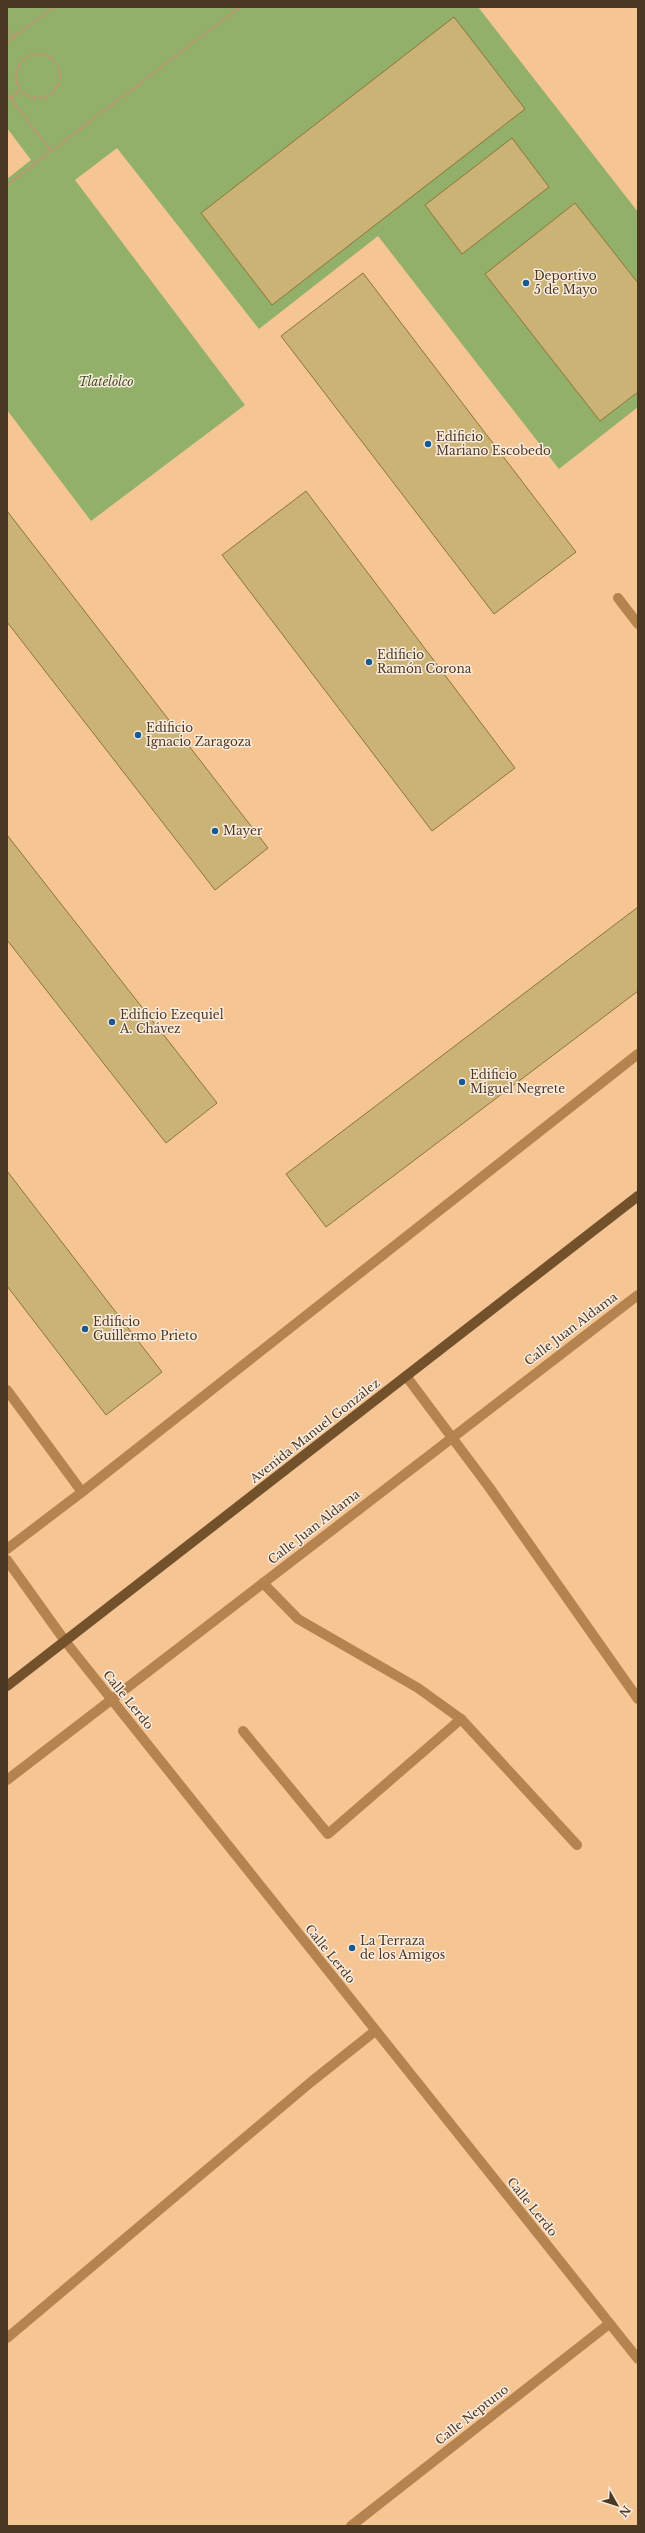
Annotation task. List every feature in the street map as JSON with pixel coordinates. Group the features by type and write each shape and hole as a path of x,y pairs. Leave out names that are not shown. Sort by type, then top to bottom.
{"main road":[{"name":"Avenida Manuel González","path":"7,1686 638,1196"}],"street":[{"path":"618,598 638,624"},
{"path":"7,1549 82,1492 638,1054"},
{"name":"Calle Juan Aldama","path":"7,1780 638,1295"},
{"path":"406,1376 452,1437 638,1699"},
{"path":"7,1390 82,1492"},
{"name":"Calle Lerdo","path":"7,1560 64,1641 638,2359"},
{"path":"263,1583 298,1619 418,1688 461,1719 577,1846"},
{"path":"243,1732 328,1834 461,1719"},
{"path":"7,2338 311,2082 375,2031"},
{"name":"Calle Neptuno","path":"352,2526 609,2324"}],"path":[{"path":"7,42 54,7"},
{"path":"7,185 240,7"},
{"path":"7,29 14,37"},
{"path":"40,53 54,60 58,65 60,73 58,86 48,96 34,97 20,90 16,78 17,70 25,58 40,53"},
{"path":"10,98 20,90"},
{"path":"7,94 51,151"}],"green space":[{"name":"Deportivo 5 de Mayo","path":"7,7 478,7 638,212 638,407 559,469 378,236 259,329 117,148 75,180 245,405 91,521 7,410 7,179 31,160 7,128"}],"building":[{"path":"454,17 525,109 272,305 201,213"},
{"path":"512,138 549,187 462,254 425,205"},
{"path":"575,203 638,283 638,392 600,421 485,274"},
{"name":"Edificio Mariano Escobedo","path":"363,273 576,552 494,614 281,336"},
{"name":"Edificio Ramón Corona","path":"306,491 515,768 432,831 222,555"},
{"name":"Edificio Ignacio Zaragoza","path":"7,511 268,848 215,890 7,622"},
{"name":"Edificio Ezequiel A. Chávez","path":"7,835 217,1103 166,1143 7,940"},
{"name":"Edificio Miguel Negrete","path":"638,907 638,991 326,1227 286,1174"},
{"name":"Edificio Guillermo Prieto","path":"7,1171 162,1372 106,1415 7,1286"}],"place":[{"name":"Deportivo 5 de Mayo","path":"526,283"},
{"name":"Edificio Mariano Escobedo","path":"428,444"},
{"name":"Edificio Ramón Corona","path":"369,662"},
{"name":"Edificio Ignacio Zaragoza","path":"138,735"},
{"name":"Mayer","path":"215,831"},
{"name":"Edificio Ezequiel A. Chávez","path":"112,1022"},
{"name":"Edificio Miguel Negrete","path":"462,1082"},
{"name":"Edificio Guillermo Prieto","path":"85,1329"},
{"name":"La Terraza de los Amigos","path":"352,1948"}],"park label":[{"name":"Tlatelolco","path":"106,382"}]}
